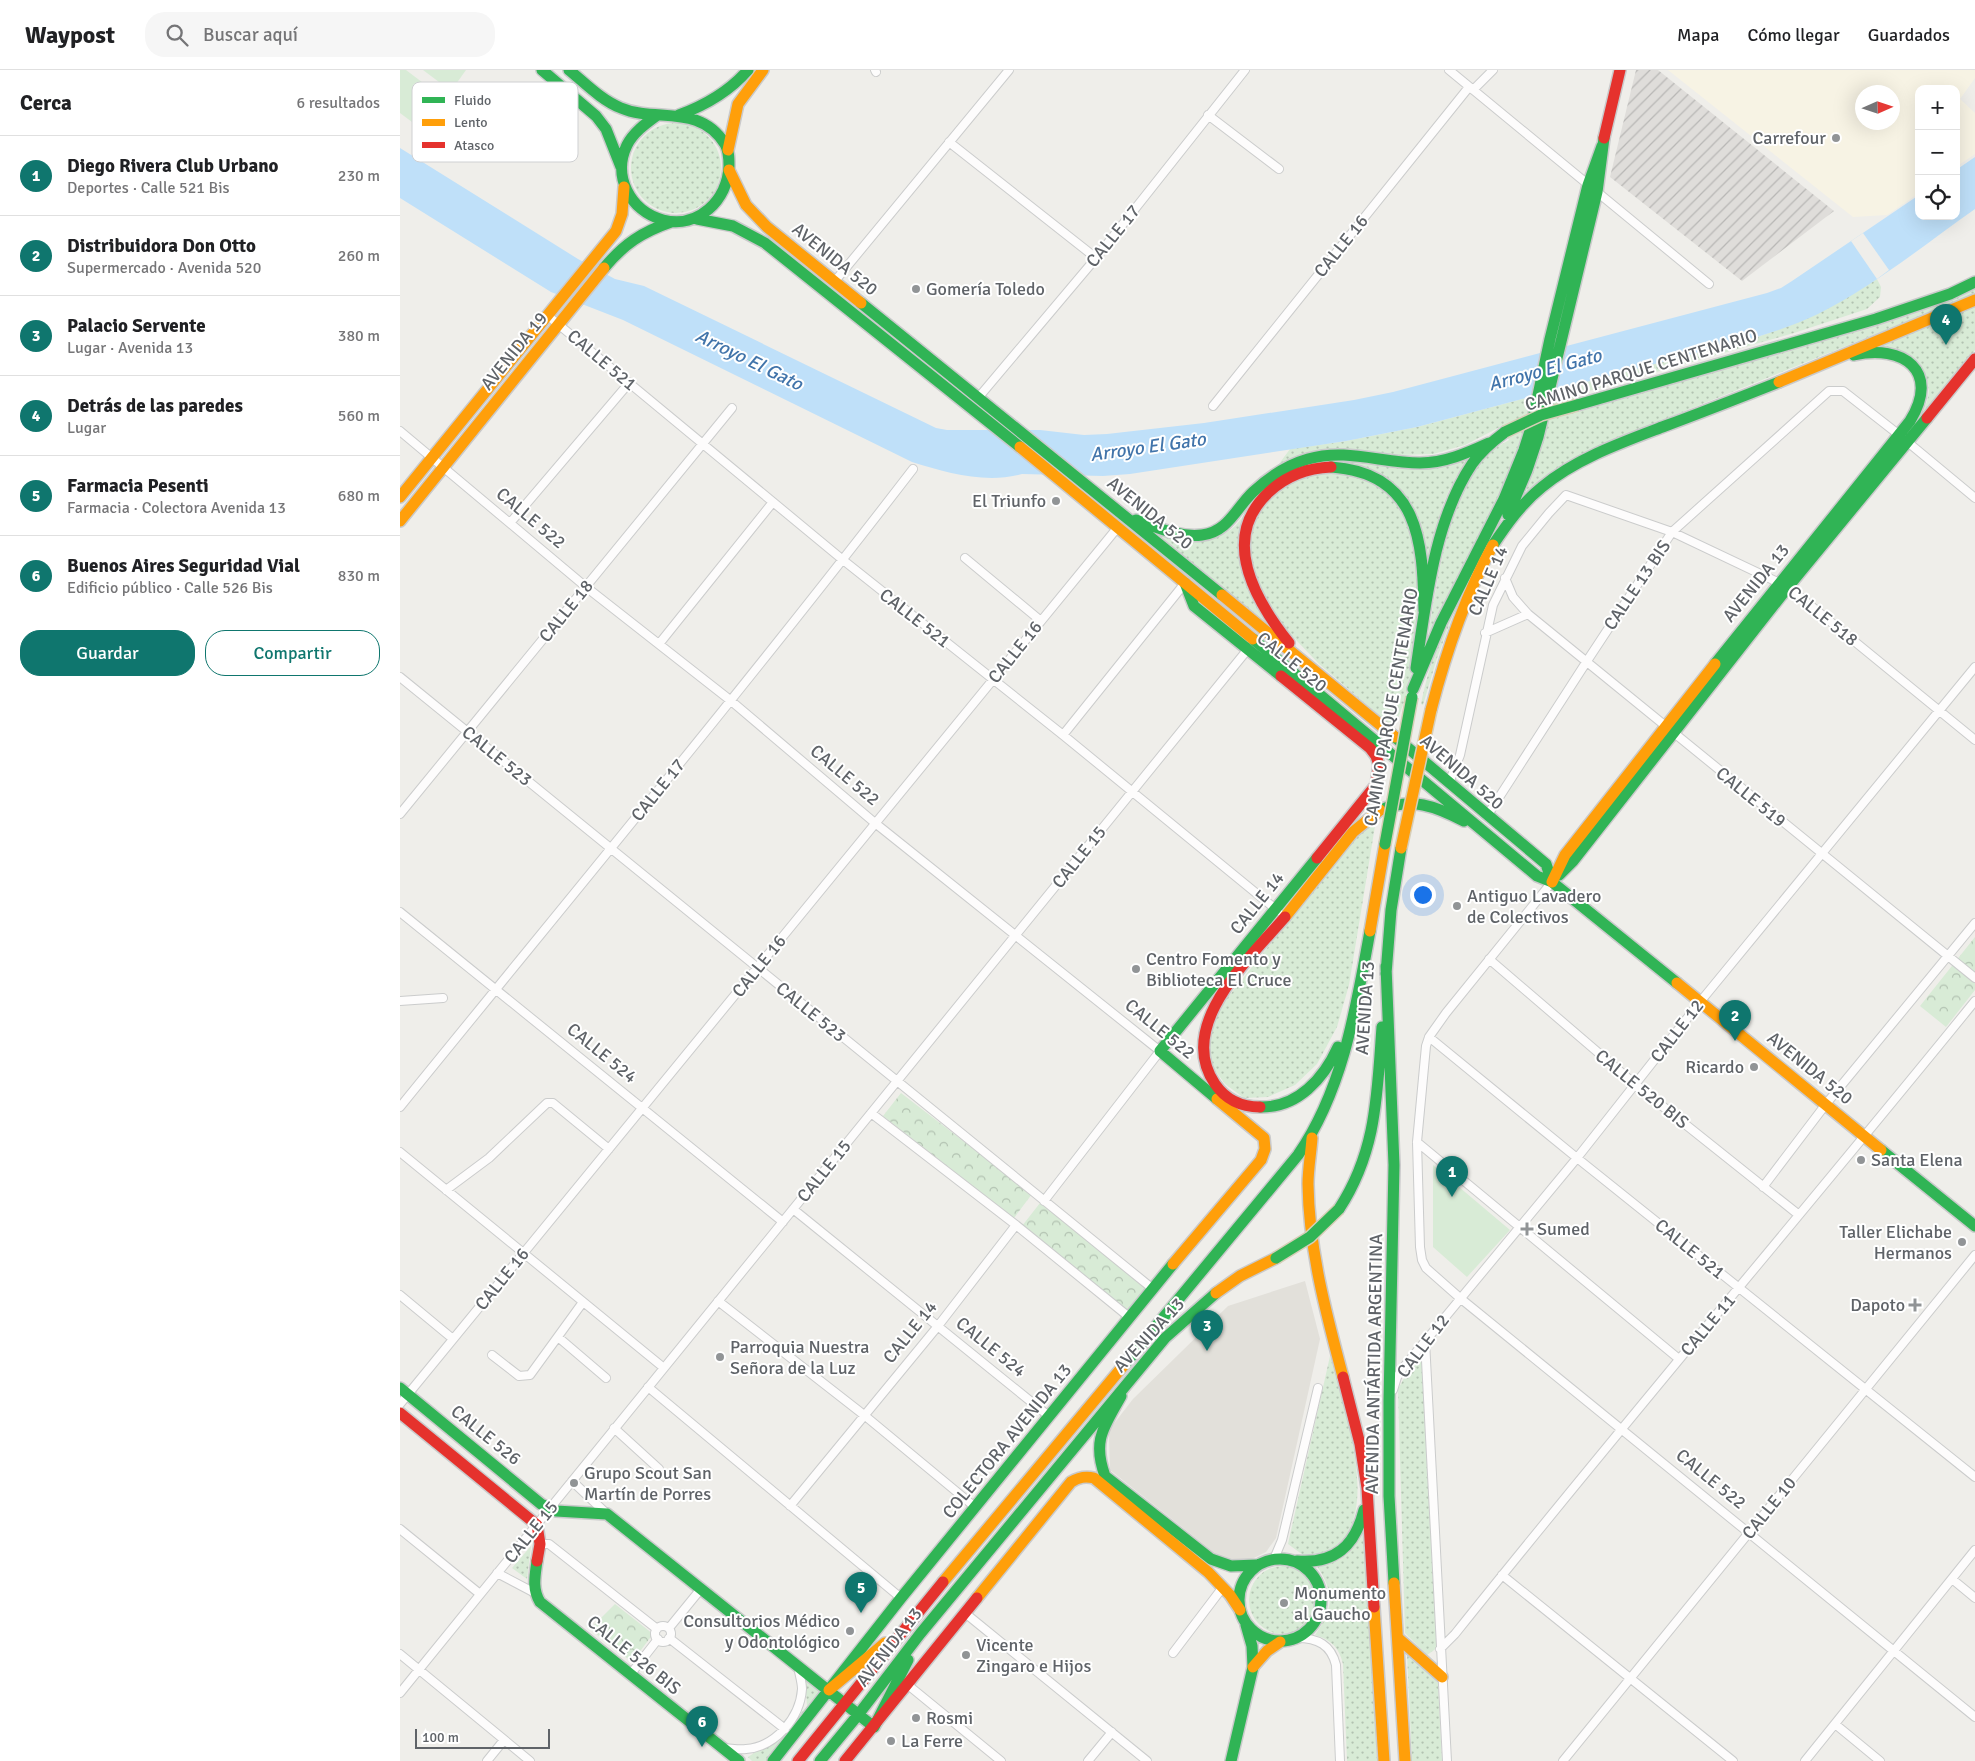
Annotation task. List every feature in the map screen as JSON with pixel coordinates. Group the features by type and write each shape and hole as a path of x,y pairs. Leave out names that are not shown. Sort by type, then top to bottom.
{"main road":[{"path":"542,70 556,82"},
{"path":"568,70 621,108 656,116 679,115 716,100 738,82 748,70"},
{"path":"578,101 596,116 606,129 621,167 624,187 632,200 643,211 656,218 671,222 697,218 710,210 720,198 726,185 729,170 728,150 738,104 763,70"},
{"path":"1412,693 1441,623 1516,474 1543,396 1563,330 1620,70"},
{"path":"679,115 699,121 715,133 728,150"},
{"path":"621,167 626,146 639,128 656,116"},
{"name":"AVENIDA 520","path":"729,170 746,205 762,222 1303,660 1546,864 1552,882"},
{"name":"AVENIDA 19","path":"400,497 616,230 622,214 624,187"},
{"path":"1489,553 1513,506 1538,437 1550,339 1593,188"},
{"name":"AVENIDA 520","path":"697,218 730,224 744,229 765,243 1071,488 1537,876 1552,882 1975,1226"},
{"name":"AVENIDA 19","path":"400,521 617,252 629,241 649,230 671,222"},
{"name":"CAMINO PARQUE CENTENARIO","path":"1385,844 1432,572 1445,522 1464,478 1489,443 1505,432 1541,415 1876,319 1950,294 1975,282"},
{"name":"CAMINO PARQUE CENTENARIO","path":"1401,848 1431,710 1449,644 1489,553 1508,524 1528,499 1559,474 1614,446 1839,359 1975,300"},
{"name":"AVENIDA 13","path":"1552,882 1574,861 1674,734 1784,585 1915,414 1922,400 1922,378 1914,366 1901,357 1882,352 1866,352 1839,359"},
{"name":"AVENIDA 13","path":"1552,882 1565,855 1664,727 1907,442 1975,359"},
{"path":"1126,516 1176,533 1201,535 1222,527 1233,518 1251,494 1285,469 1309,458 1345,454 1408,463 1434,462 1464,454 1489,443"},
{"path":"1303,660 1281,633 1258,598 1247,566 1244,543 1248,523 1256,505 1284,480 1302,471 1327,466 1353,469 1381,480 1396,494 1411,515 1420,540 1424,610"},
{"name":"CALLE 520","path":"1186,583 1194,606 1370,748 1377,755 1380,766"},
{"name":"CALLE 14","path":"1160,1052 1376,785 1380,766"},
{"name":"CALLE 14","path":"1349,1030 1342,1039 1334,1058 1323,1074 1310,1087 1289,1102 1260,1108 1241,1106 1223,1096 1212,1083 1203,1056 1208,1019 1225,990 1353,832 1380,810 1398,803 1423,803 1453,815 1488,834"},
{"name":"AVENIDA 13","path":"798,1761 908,1624 1298,1154 1313,1133 1332,1089 1349,1030 1371,926 1385,844"},
{"name":"AVENIDA 13","path":"820,1761 920,1634 1128,1382 1178,1325 1218,1291 1240,1276 1308,1240 1339,1209 1356,1180 1370,1135 1376,1098 1390,919 1401,848"},
{"name":"AVENIDA ANTÁRTIDA ARGENTINA","path":"1386,966 1394,1165 1389,1496 1405,1761"},
{"name":"CALLE 522","path":"1160,1052 1264,1138 1266,1144"},
{"name":"AVENIDA ANTÁRTIDA ARGENTINA","path":"1313,1133 1308,1167 1308,1199 1313,1256 1362,1453 1367,1488 1384,1761"},
{"name":"COLECTORA AVENIDA 13","path":"773,1761 901,1598 1050,1417 1129,1317 1261,1160 1266,1144"},
{"path":"1128,1382 1102,1432 1099,1456 1106,1476 1211,1559 1231,1566 1257,1565 1274,1559 1286,1558 1310,1570 1319,1584 1322,1600 1319,1615 1310,1629 1297,1638 1280,1642 1267,1651 1253,1667"},
{"name":"CALLE 526","path":"404,1391 541,1504 550,1508"},
{"name":"CALLE 526","path":"400,1413 537,1525"},
{"path":"850,1759 1071,1482 1082,1476 1094,1478 1208,1572 1224,1587 1240,1610 1246,1623 1252,1646 1253,1667 1231,1761"},
{"path":"1297,1562 1316,1562 1337,1555 1345,1549 1354,1538 1362,1523 1367,1488"},
{"path":"550,1508 556,1511 606,1514 874,1727"},
{"path":"535,1593 535,1580 541,1544 537,1525"},
{"path":"1240,1610 1241,1586 1245,1577 1257,1565"},
{"name":"CALLE 526 BIS","path":"535,1593 540,1602 739,1761"},
{"path":"1246,1623 1255,1633 1266,1639 1280,1642"},
{"path":"829,1690 908,1624"},
{"path":"874,1727 920,1634"},
{"path":"1398,1638 1442,1677"}],"street":[{"path":"835,281 1009,70"},
{"name":"CALLE 17","path":"978,398 1096,258 1245,70"},
{"path":"1449,70 1709,284"},
{"name":"CALLE 16","path":"1213,406 1471,88 1492,70"},
{"path":"1208,115 1278,169"},
{"path":"950,142 1096,258"},
{"name":"CALLE 521","path":"547,315 559,323 702,445 1063,735 1131,793 1285,917"},
{"path":"510,523 629,383"},
{"name":"CALLE 13 BIS","path":"1487,816 1672,532 1829,391 1843,391 1898,434"},
{"name":"CALLE 18","path":"400,814 732,408"},
{"name":"CALLE 522","path":"400,431 586,587 730,700 875,823 1160,1052"},
{"path":"1898,434 1975,498"},
{"name":"CALLE 17","path":"400,1108 611,849 843,560 913,469"},
{"name":"CALLE 518","path":"1566,495 1672,532 1784,585 1975,740"},
{"name":"CALLE 14","path":"1450,783 1462,746 1485,633 1493,605 1522,546 1566,495"},
{"path":"659,644 772,502"},
{"name":"CALLE 16","path":"400,1404 404,1391 453,1340 1118,527"},
{"path":"965,558 1041,621"},
{"name":"CALLE 519","path":"1505,578 1513,596 1528,614 1587,661 1664,727 1975,978"},
{"path":"1063,735 1186,583"},
{"path":"1485,633 1528,614"},
{"name":"CALLE 15","path":"400,1693 1248,650"},
{"name":"CALLE 12","path":"1389,1401 1397,1377 1425,1341 1577,1158 1700,1002 1975,667"},
{"name":"CALLE 523","path":"400,677 1153,1289"},
{"name":"AVENIDA 13","path":"1429,1037 1446,1013 1552,882"},
{"name":"CALLE 524","path":"400,912 783,1222"},
{"path":"1763,1186 1826,1104 1975,923"},
{"name":"CALLE 520 BIS","path":"1489,959 1636,1085 1799,1215"},
{"path":"400,1001 443,998"},
{"name":"CALLE 11","path":"1440,1649 1455,1634 1678,1360 1866,1136 1975,1001"},
{"path":"1429,1037 1424,1061 1417,1142 1678,1360"},
{"name":"CALLE 521","path":"1429,1037 1975,1477"},
{"name":"CALLE 14","path":"1044,1201 1160,1052"},
{"path":"446,1190 489,1158 547,1103 553,1104 609,1149"},
{"path":"871,1113 1016,1225 1129,1317"},
{"name":"CALLE 522","path":"1417,1142 1420,1247 1422,1260 1426,1268 1460,1298 1975,1717"},
{"path":"400,1152 664,1368"},
{"name":"CALLE 524","path":"793,1209 1050,1417"},
{"name":"CALLE 14","path":"790,1506 938,1326 1016,1225"},
{"name":"CALLE 10","path":"1563,1761 1975,1255"},
{"path":"400,1295 453,1340"},
{"path":"718,1301 864,1415 976,1507"},
{"path":"492,1355 519,1376 530,1375 583,1302"},
{"path":"558,1337 606,1378"},
{"path":"1425,1341 1447,1761"},
{"path":"648,1387 901,1598"},
{"path":"1274,1559 1282,1540 1318,1388"},
{"path":"614,1428 659,1469"},
{"path":"572,1482 606,1514"},
{"path":"400,1529 480,1594"},
{"path":"541,1544 549,1544 657,1629"},
{"path":"1805,1761 1975,1550"},
{"name":"CALLE 526 BIS","path":"497,1573 535,1593"},
{"path":"1502,1575 1733,1761"},
{"path":"1952,1579 1975,1598"},
{"path":"1172,1652 1224,1587"},
{"path":"668,1628 700,1590"},
{"path":"965,1613 1147,1761"},
{"path":"657,1629 664,1626 668,1628 671,1632 670,1638"},
{"path":"657,1629 656,1635 658,1639"},
{"path":"658,1639 663,1641 670,1638"},
{"path":"670,1638 785,1729"},
{"path":"1297,1638 1310,1638 1319,1641 1328,1647 1334,1655 1340,1761"},
{"path":"630,1675 658,1639"},
{"path":"400,1654 530,1761"},
{"path":"723,1748 754,1748 767,1743 785,1729 797,1710 802,1688 798,1666"},
{"path":"908,1685 1001,1761"},
{"path":"1835,1724 1880,1761"},
{"path":"1088,1761 1112,1732"},
{"path":"487,1761 504,1740"}],"shaded area":[{"path":"1636,70 1658,70 1834,211 1742,281 1610,177"},
{"name":"Carrefour","path":"1668,70 1975,70 1975,78 1960,99 1960,85 1915,85 1915,196 1887,215 1853,217"},
{"name":"Carrefour","path":"1960,99 1975,113 1975,154 1960,164"},
{"path":"1305,1281 1320,1339 1276,1538 1266,1552 1250,1560 1233,1561 1216,1554 1110,1470 1109,1430 1133,1399 1228,1306"}],"green space":[{"path":"400,70 406,70 422,82 412,82 412,122 400,113"},
{"path":"423,70 466,70 457,82 439,82"},
{"path":"667,123 685,123 701,130 714,143 721,159 721,177 714,193 701,206 685,213 667,213 651,206 638,193 631,177 631,159 638,143 651,130"},
{"path":"1877,279 1881,287 1880,297 1867,309 1794,333 1575,395 1578,412 1857,330 1952,300 1975,289 1975,294 1603,444 1568,462 1526,492 1553,391 1776,331 1820,311"},
{"path":"1975,305 1975,350 1913,426 1925,407 1929,393 1928,382 1918,364 1910,357 1891,348 1880,346"},
{"path":"1534,396 1517,460 1427,643 1441,562 1452,522 1459,503 1479,464 1490,453 1509,440 1502,426 1465,445 1433,454 1399,455 1366,452 1273,472 1290,449 1346,441 1417,427"},
{"path":"1339,458 1417,467 1447,464 1468,459 1452,485 1440,512 1428,572 1423,532 1414,509 1398,489 1378,474 1354,466 1329,464 1305,468 1282,477 1262,493 1248,514 1240,538 1240,557 1249,587 1269,624 1148,529 1169,536 1192,540 1215,537 1235,526 1258,493 1279,476 1298,467 1318,461"},
{"path":"1323,472 1353,474 1382,487 1404,509 1422,548 1420,603 1409,690 1394,728 1319,664 1276,619 1252,569 1249,534 1267,500 1298,477"},
{"path":"1462,591 1437,658 1423,705 1421,704 1433,659"},
{"path":"1376,820 1349,985 1337,1027 1317,1064 1295,1085 1268,1097 1244,1098 1225,1084 1214,1069 1208,1053 1211,1024 1224,1002 1357,836"},
{"path":"1975,937 1975,990 1946,1027 1920,1006"},
{"path":"901,1093 1032,1194 1014,1218 883,1116"},
{"path":"1433,1165 1510,1230 1467,1277 1433,1247"},
{"path":"1040,1203 1146,1288 1127,1311 1022,1226"},
{"path":"1425,1341 1437,1648 1427,1655 1405,1633 1398,1389"},
{"path":"1330,1356 1350,1430 1355,1460 1358,1488 1355,1514 1346,1535 1329,1550 1303,1555 1288,1544"},
{"path":"1364,1528 1377,1761 1347,1761 1343,1664 1334,1645 1326,1639 1315,1635 1326,1617 1330,1601 1327,1585 1317,1566 1335,1561 1351,1550"},
{"path":"531,1546 527,1579 512,1568"},
{"path":"1283,1566 1296,1569 1307,1576 1314,1587 1317,1600 1314,1613 1307,1624 1296,1631 1283,1634 1270,1631 1259,1624 1252,1613 1249,1600 1252,1587 1259,1576 1270,1569"},
{"path":"615,1604 653,1634 632,1662 590,1629"},
{"path":"1407,1654 1438,1683 1442,1761 1412,1761"},
{"path":"805,1679 821,1691 766,1761 752,1761 748,1757 785,1732 807,1706"}],"water":[{"name":"Arroyo El Gato","path":"400,148 412,155 412,162 422,162 578,259 615,279 644,286 936,428 947,430 1040,430 1084,435 1107,434 1204,423 1354,400 1393,392 1781,288 1915,198 1915,220 1960,220 1898,265 1839,303 1804,320 1760,336 1417,427 1346,441 1130,474 1103,476 1022,474 995,478 967,476 912,462 623,320 551,292 400,198"},
{"path":"1975,157 1975,209 1960,220 1960,167"}],"pier":[{"path":"1863,233 1889,270 1877,279 1851,241"}],"traffic: fast":[{"path":"542,70 556,82"},
{"path":"569,70 607,101 621,108 634,112 690,119 703,123 715,131 725,144 728,152 729,166 727,178 717,200 699,216 676,222 663,220 641,209 627,191 622,169 627,145 636,133 656,116"},
{"path":"679,115 716,97 733,85 748,70"},
{"path":"578,101 596,116 606,129 621,167"},
{"path":"1508,515 1527,470 1538,437 1597,192 1604,138"},
{"path":"1413,689 1441,623 1504,499 1524,450 1531,428 1550,339 1588,185 1602,146"},
{"path":"697,219 733,226 765,243 1020,447"},
{"path":"604,268 634,240 651,230 671,222"},
{"path":"1577,405 1876,319 1950,294 1975,282"},
{"path":"861,303 1222,595"},
{"path":"1715,664 1910,421 1919,403 1921,388 1919,375 1912,365 1901,358 1888,354 1854,355"},
{"path":"1493,545 1521,507 1542,487 1570,467 1617,445 1779,382"},
{"path":"1505,432 1541,415 1577,405"},
{"path":"1559,875 1573,861 1788,587 1927,418"},
{"path":"1416,668 1428,589 1440,536 1449,511 1459,486 1472,464 1487,446 1505,432"},
{"path":"1136,520 1160,529 1185,535 1202,535 1211,533 1225,524 1247,498 1271,477 1285,468 1308,459 1322,456 1350,455 1429,463 1456,457 1489,443"},
{"path":"1331,467 1360,472 1383,482 1399,497 1410,515 1417,537 1421,560 1424,611"},
{"path":"1185,583 1194,606 1281,676"},
{"path":"1253,639 1537,876 1552,882 1677,983"},
{"path":"1385,844 1412,697"},
{"path":"1395,737 1546,864 1552,882"},
{"path":"1380,810 1403,804 1423,805 1443,811 1464,821"},
{"path":"1386,974 1391,910 1401,848"},
{"path":"1217,1099 1160,1051 1317,858"},
{"path":"1124,1365 1298,1155 1313,1130 1337,1076 1346,1048 1370,931"},
{"path":"1386,966 1394,1165 1389,1401 1389,1496 1394,1583"},
{"path":"1339,1209 1352,1187 1368,1144 1379,1076 1382,1027"},
{"path":"1260,1107 1274,1106 1298,1097 1317,1080 1338,1047"},
{"path":"1881,1150 1975,1226"},
{"path":"1276,1258 1310,1237 1339,1209"},
{"path":"773,1761 901,1598 1173,1264"},
{"path":"820,1761 920,1634 1165,1338 1216,1293"},
{"path":"400,1388 541,1504 556,1511 607,1514 874,1727"},
{"path":"1121,1396 1105,1425 1100,1443 1101,1463 1105,1476 1211,1559 1231,1566 1257,1565"},
{"path":"1297,1561 1322,1559 1333,1556 1341,1550 1355,1534 1364,1510"},
{"path":"1280,1559 1296,1562 1309,1571 1318,1584 1321,1600 1318,1616 1309,1629 1296,1638 1280,1641 1264,1638 1251,1629 1242,1616 1239,1600 1242,1584 1251,1571 1264,1562 1280,1559"},
{"path":"537,1561 535,1587 540,1602 739,1761"},
{"path":"1231,1761 1253,1667 1252,1646 1246,1625"},
{"path":"874,1727 908,1660"}],"traffic: slow":[{"path":"728,150 738,104 763,70"},
{"path":"729,170 746,205 767,227 861,303"},
{"path":"400,497 616,231 622,214 624,187"},
{"path":"400,521 604,268"},
{"path":"1779,382 1975,300"},
{"path":"1020,447 1253,639"},
{"path":"1431,710 1457,626 1473,585 1493,545"},
{"path":"1222,595 1395,737"},
{"path":"1552,882 1565,855 1715,664"},
{"path":"1401,848 1431,710"},
{"path":"1285,917 1353,832 1380,810"},
{"path":"1370,931 1385,844"},
{"path":"1677,983 1881,1150"},
{"path":"1173,1264 1261,1160 1265,1149 1264,1138 1217,1099"},
{"path":"1312,1138 1308,1173 1311,1233 1319,1281 1343,1377"},
{"path":"1216,1293 1240,1276 1276,1258"},
{"path":"943,1582 1124,1365"},
{"path":"977,1598 1071,1482 1079,1478 1088,1477 1094,1478 1208,1572 1230,1595 1240,1610"},
{"path":"1394,1583 1405,1761"},
{"path":"1374,1607 1384,1761"},
{"path":"1398,1638 1442,1677"},
{"path":"1253,1667 1267,1651 1280,1642"},
{"path":"829,1690 885,1643"}],"traffic: jam":[{"path":"1604,138 1620,70"},
{"path":"1927,418 1975,359"},
{"path":"1289,643 1264,608 1255,588 1248,569 1244,549 1246,529 1254,510 1276,486 1298,474 1314,469 1331,467"},
{"path":"1281,676 1370,748 1376,756 1379,765 1376,785 1317,858"},
{"path":"1260,1107 1246,1106 1234,1102 1219,1090 1205,1062 1204,1039 1210,1016 1222,994 1237,972 1285,917"},
{"path":"1343,1377 1360,1444 1367,1488 1374,1607"},
{"path":"400,1413 537,1525 540,1544 537,1561"},
{"path":"798,1761 943,1582"},
{"path":"845,1761 977,1598"}],"place":[{"name":"Carrefour","path":"1836,138"},
{"name":"Gomería Toledo","path":"916,289"},
{"name":"Detrás de las paredes","path":"1946,345"},
{"name":"El Triunfo","path":"1056,501"},
{"name":"Antiguo Lavadero de Colectivos","path":"1457,906"},
{"name":"Centro Fomento y Biblioteca El Cruce","path":"1136,969"},
{"name":"Distribuidora Don Otto","path":"1735,1041"},
{"name":"Ricardo","path":"1754,1067"},
{"name":"Santa Elena","path":"1861,1160"},
{"name":"Diego Rivera Club Urbano","path":"1452,1197"},
{"name":"Sumed","path":"1527,1229"},
{"name":"Taller Elichabe Hermanos","path":"1962,1242"},
{"name":"Dapoto","path":"1915,1305"},
{"name":"Palacio Servente","path":"1207,1351"},
{"name":"Parroquia Nuestra Señora de la Luz","path":"720,1357"},
{"name":"Grupo Scout San Martín de Porres","path":"574,1483"},
{"name":"Monumento al Gaucho","path":"1284,1603"},
{"name":"Farmacia Pesenti","path":"861,1613"},
{"name":"Consultorios Médico y Odontológico","path":"850,1631"},
{"name":"Vicente Zingaro e Hijos","path":"966,1655"},
{"name":"Rosmi","path":"916,1718"},
{"name":"La Ferre","path":"891,1741"},
{"name":"Buenos Aires Seguridad Vial","path":"702,1747"}]}
